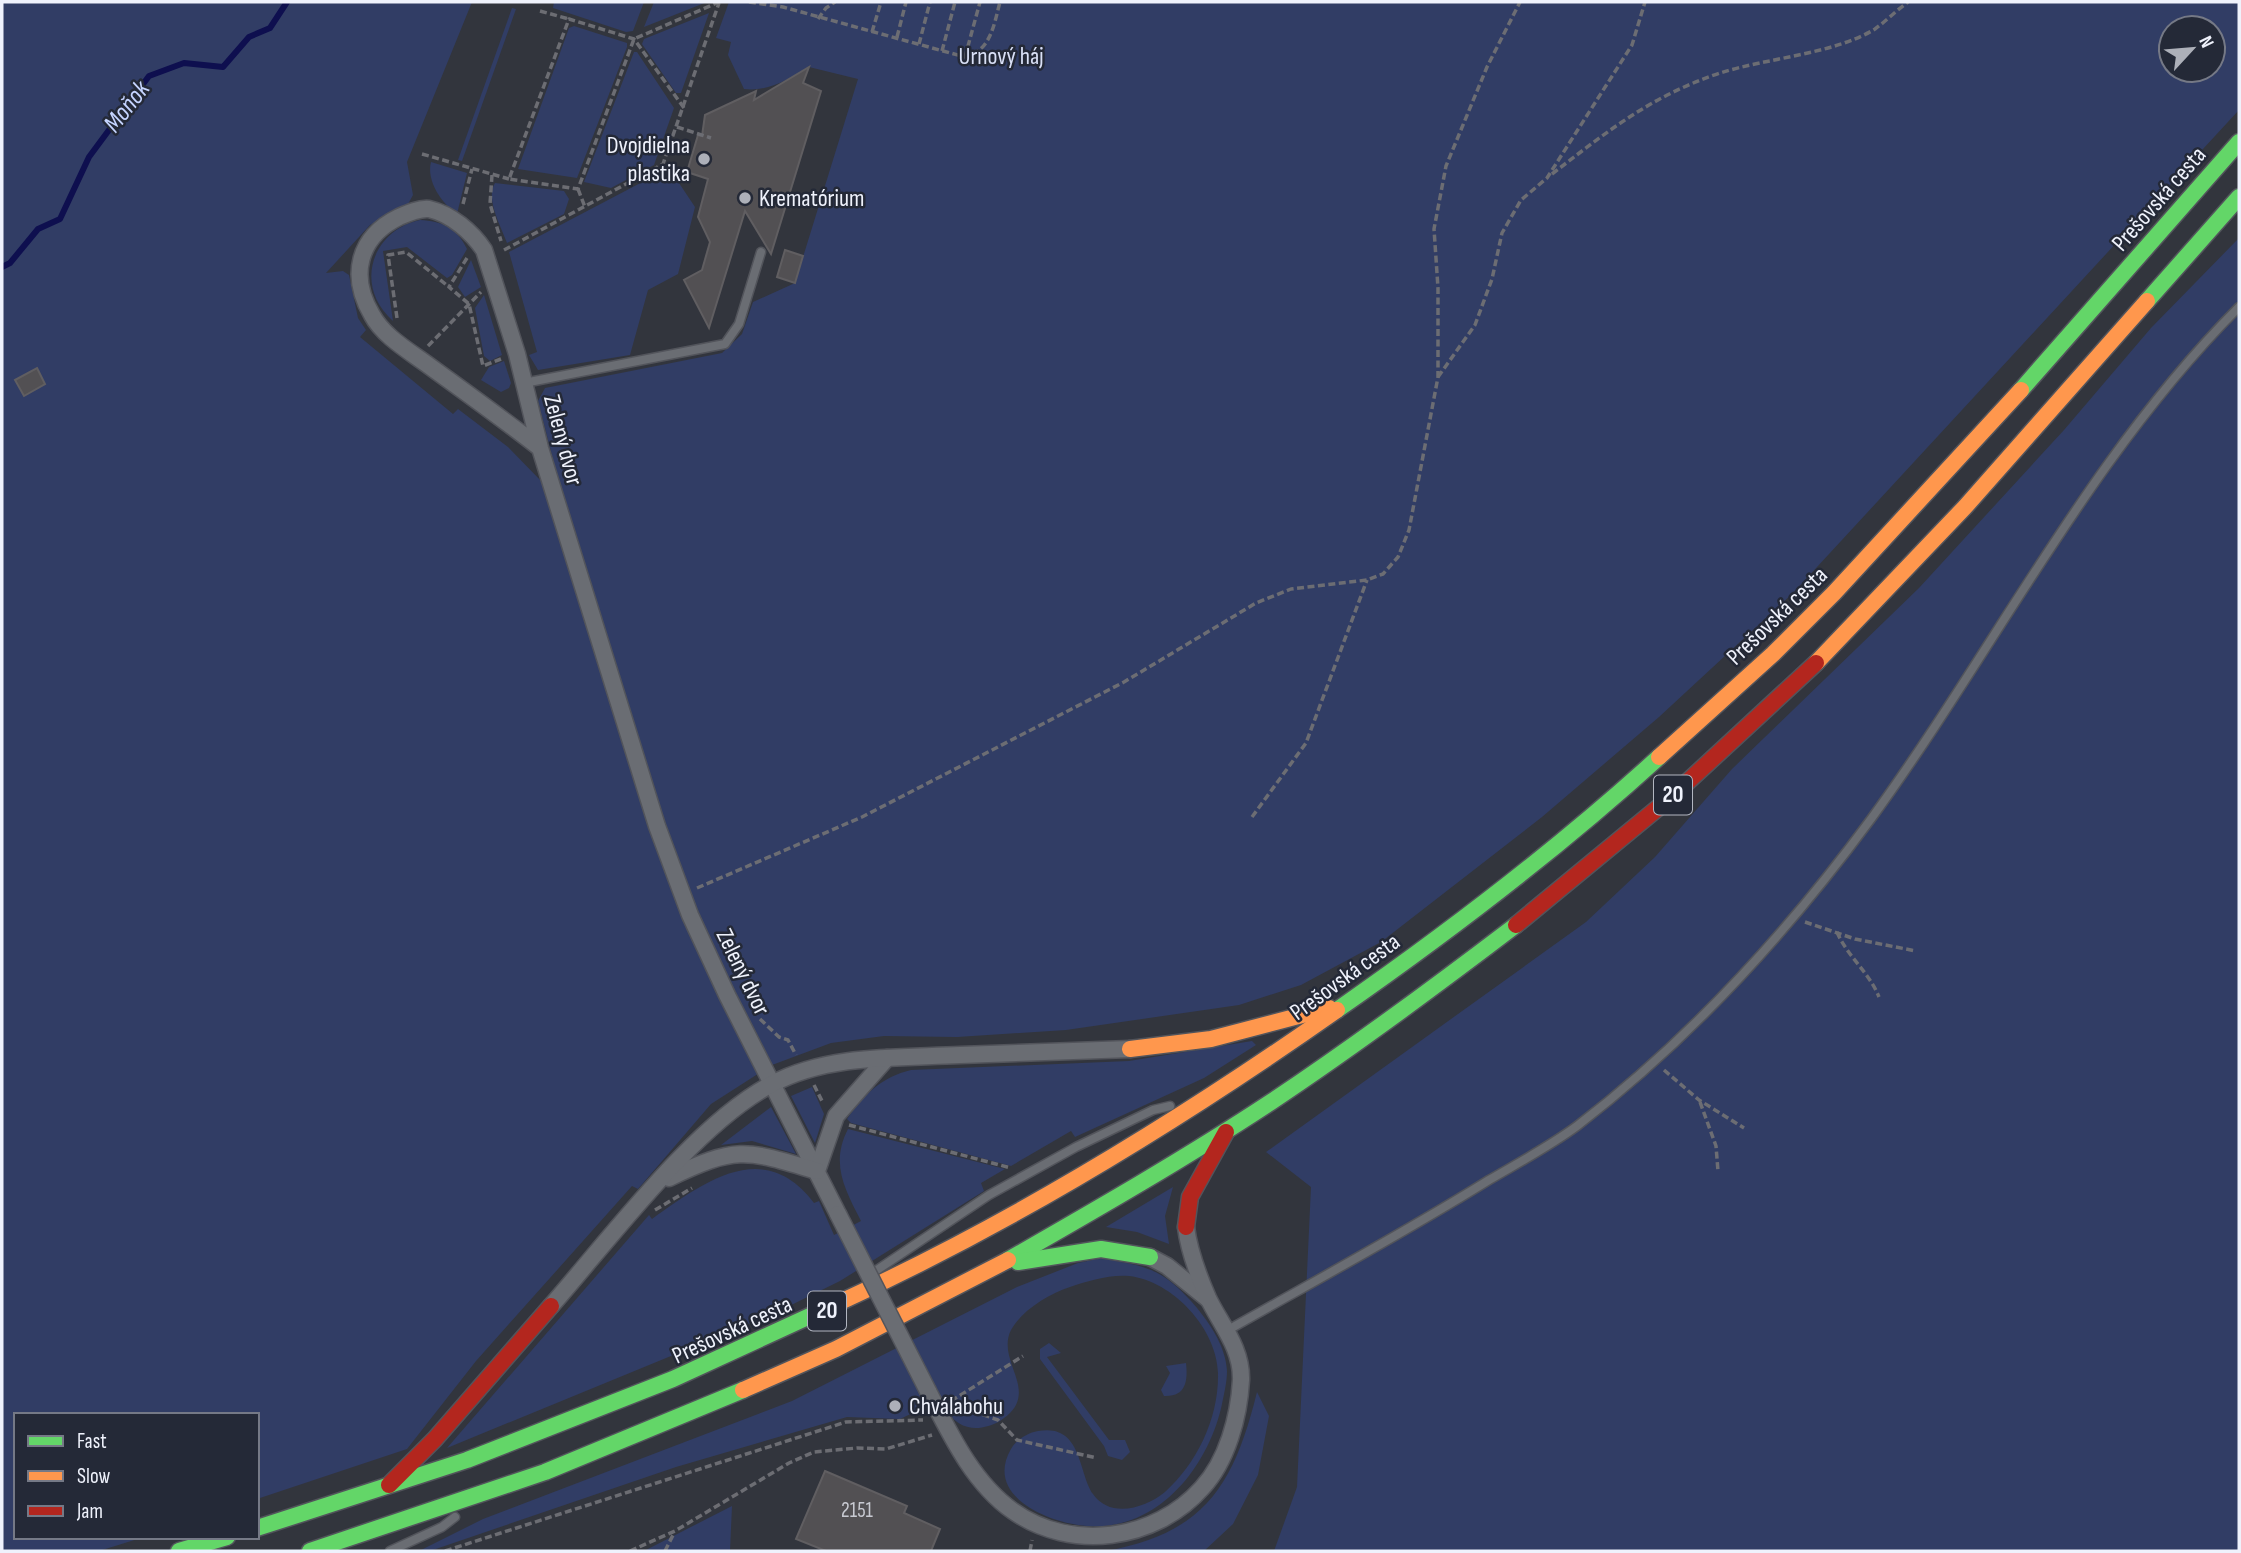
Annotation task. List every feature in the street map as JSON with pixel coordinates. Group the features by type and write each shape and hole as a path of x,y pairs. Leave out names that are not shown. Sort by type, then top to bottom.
{"highway":[{"name":"Prešovská cesta","path":"259,1527 384,1490 636,1398 827,1311 1010,1217 1210,1097 1353,1001 1577,830 1771,656 1952,470 2239,142"},
{"name":"20","path":"310,1551 483,1494 681,1418 763,1382 997,1265 1086,1216 1228,1129 1460,969 1602,856 1716,758 1795,685 1938,539 2239,197"},
{"path":"1130,1049 1211,1039 1353,1001"},
{"path":"1185,1227 1190,1197 1228,1129"},
{"path":"997,1265 1103,1248 1136,1251 1150,1257"},
{"path":"384,1490 435,1439 551,1306"},
{"path":"179,1551 220,1539"}],"street":[{"name":"Zelený dvor","path":"390,335 372,316 361,288 358,262 376,231 411,212 429,209 458,224 475,237 495,281 517,354 540,448 657,826 690,915 928,1391 944,1407 947,1429 976,1475 1014,1512 1035,1524 1081,1536 1126,1533 1164,1518 1203,1488 1229,1438 1239,1398 1240,1362 1228,1331 1209,1300"},
{"path":"390,335 540,448"},
{"path":"551,1306 660,1182 731,1112 772,1083 805,1071 863,1059 1130,1049"},
{"path":"660,1182 718,1157 737,1153 774,1157 817,1171 836,1116 858,1087 887,1058"},
{"path":"1185,1227 1193,1260 1209,1300"},
{"path":"1150,1257 1176,1272 1209,1300"}],"lane":[{"name":"Zelený dvor","path":"524,383 725,344 739,324 761,252"},
{"path":"1228,1331 1441,1210 1574,1128 1655,1061 1716,1002 1793,918 1870,820 2135,424 2193,352 2239,307"},
{"path":"827,1311 881,1264 989,1195 1076,1146 1153,1110 1210,1097"},
{"path":"390,1551 442,1527 483,1494"}],"path":[{"path":"585,207 578,189 634,39 719,2"},
{"path":"492,175 490,204 504,250 663,164 719,2"},
{"path":"749,2 897,37 965,57 973,55 989,40 1000,2"},
{"path":"783,8 785,2"},
{"path":"826,8 827,2"},
{"path":"818,19 826,8 835,2"},
{"path":"872,32 881,2"},
{"path":"897,37 906,2"},
{"path":"919,44 930,2"},
{"path":"942,51 955,2"},
{"path":"965,57 980,2"},
{"path":"694,890 862,817 1124,682 1256,603 1291,589 1367,580 1383,574 1398,557 1409,530 1438,377 1438,288 1434,229 1446,166 1487,67 1520,2"},
{"path":"1547,178 1632,46 1645,2"},
{"path":"1438,377 1475,324 1492,279 1502,233 1521,200 1547,178 1630,113 1681,88 1722,72 1827,47 1862,34 1874,29 1908,2"},
{"path":"540,11 634,39 684,108"},
{"path":"509,179 569,19"},
{"path":"677,127 711,138"},
{"path":"422,154 509,179 578,189"},
{"path":"458,224 472,169"},
{"path":"449,287 470,255 475,237"},
{"path":"390,335 398,322 388,255 406,252 469,304 483,366 517,354"},
{"path":"417,357 495,281"},
{"path":"1252,817 1306,743 1367,580"},
{"path":"690,881 699,900"},
{"path":"1793,918 1916,951"},
{"path":"1838,932 1841,942 1871,978 1879,997"},
{"path":"757,1016 774,1032 788,1040 826,1110 848,1125 1014,1169"},
{"path":"1655,1061 1699,1100 1744,1128"},
{"path":"1699,1100 1716,1146 1718,1171"},
{"path":"645,1199 657,1212 700,1183"},
{"path":"446,1551 846,1422 922,1421 1023,1356"},
{"path":"944,1407 945,1394"},
{"path":"944,1407 998,1420 1017,1440 1097,1458"},
{"path":"630,1551 675,1531 789,1463 814,1452 857,1448 886,1449 947,1429"},
{"path":"665,1551 675,1531"}],"green space":[{"name":"Urnový háj","path":"2,2 472,2 407,162 413,195 407,206 370,225 326,273 343,271 349,275 358,318 366,330 360,337 453,414 458,409 508,447 543,483 556,471 538,401 545,388 722,353 742,334 753,302 795,283 858,79 809,67 770,87 744,89 728,55 731,42 716,38 729,2 2239,2 2239,110 1793,593 1659,717 1542,817 1381,942 1301,985 1239,1005 1066,1030 957,1037 884,1036 831,1043 772,1065 711,1104 638,1189 632,1186 476,1361 407,1449 259,1498 259,1413 14,1413 14,1539 138,1539 99,1551 2,1551"},
{"path":"554,2 644,2 633,31 626,32 553,8"},
{"path":"654,2 707,2 644,27"},
{"path":"512,8 516,9 462,161 458,160"},
{"path":"709,13 681,93 676,93 642,44 644,39"},
{"path":"574,26 627,43 577,178 518,169 569,28"},
{"path":"634,52 637,52 674,108 654,165 611,188 584,182"},
{"path":"431,162 467,173 457,214 436,191 431,177"},
{"path":"669,168 695,207 678,274 648,290 630,355 538,370 529,355 537,352 509,252"},
{"path":"495,183 564,191 569,199 564,214 507,243 493,205 492,189"},
{"path":"420,220 448,227 459,236 467,249 452,275 447,278 407,247 383,251 393,321 381,307 374,292 371,276 374,261 380,247 390,235 403,226"},
{"path":"2239,238 2239,1551 1274,1551 1297,1487 1311,1187 1266,1152 1586,922 1655,857 1732,769 1919,588 2064,430 2151,328"},
{"path":"471,260 481,287 465,297 458,287"},
{"path":"484,295 502,355 490,361 484,356 475,308"},
{"path":"504,361 511,383 509,388 501,392 481,380 489,367"},
{"path":"1252,1041 1256,1045 1204,1078 1075,1137 1071,1131 1011,1166 851,1123 847,1119 874,1088 891,1077 911,1070 1129,1061"},
{"path":"812,1087 824,1114 815,1143 791,1096"},
{"path":"771,1107 796,1154 752,1141 721,1145"},
{"path":"848,1129 1005,1169 981,1183 984,1191 840,1281 773,1314 447,1448 649,1215 652,1219 712,1180 733,1172 754,1169 775,1172 795,1183 814,1203 819,1201 834,1235 861,1221 845,1187 840,1165 840,1154"},
{"path":"1173,1187 1165,1216 1169,1244 1137,1232 1106,1227"},
{"path":"1102,1258 1154,1271 1176,1286 1197,1308 1215,1333 1226,1361 1226,1384 1222,1404 1215,1429 1204,1452 1173,1494 1153,1509 1130,1520 1105,1526 1078,1525 1035,1511 1012,1492 1006,1479 1005,1465 1011,1449 1022,1437 1038,1431 1063,1434 1076,1451 1093,1494 1100,1502 1118,1509 1138,1506 1157,1498 1177,1480 1196,1453 1210,1423 1217,1390 1216,1356 1210,1340 1190,1310 1176,1297 1145,1280 1115,1276 1084,1282 1045,1298 1016,1323 1008,1342 1019,1388 1018,1399 1012,1410 993,1424 976,1428 963,1425 951,1416 940,1400 900,1419 847,1417 676,1467 430,1551 419,1551 483,1519 792,1401 1017,1287 1078,1263"},
{"path":"1049,1343 1061,1353 1047,1357 1109,1440 1125,1440 1130,1452 1122,1460 1108,1456 1104,1446 1040,1359 1040,1349"},
{"path":"1186,1363 1184,1387 1177,1394 1164,1396 1161,1390 1170,1373 1166,1366"},
{"path":"1257,1392 1269,1416 1258,1475 1233,1524 1204,1551 1106,1551 1140,1543 1168,1532 1210,1500 1238,1454"},
{"path":"732,1506 730,1551 644,1551"}],"building":[{"name":"Krematórium","path":"809,67 803,83 821,91 771,254 745,211 709,328 684,280 702,270 710,242 698,217 708,179 687,172 698,135 702,136 705,115 756,91 754,100"},
{"path":"785,250 803,256 795,283 777,277"},
{"path":"37,368 45,384 24,396 15,380"},
{"path":"825,1471 907,1506 904,1513 940,1529 931,1551 826,1551 796,1539"}],"waterway":[{"name":"Moňok","path":"2,267 10,263 38,229 60,219 89,157 149,76 184,63 223,67 249,37 270,28 287,2"}],"traffic: fast":[{"path":"2021,390 2239,142"},
{"path":"2147,301 2239,197"},
{"path":"1337,1010 1502,889 1659,757"},
{"path":"1008,1260 1174,1163 1271,1102 1516,925"},
{"path":"1018,1262 1101,1249 1150,1257"},
{"path":"259,1527 467,1460 673,1379 836,1304"},
{"path":"310,1551 545,1472 743,1390"},
{"path":"179,1551 220,1539"}],"traffic: slow":[{"path":"1816,663 1965,507 2147,301"},
{"path":"1659,757 1773,654 1834,593 2021,390"},
{"path":"1130,1049 1211,1039 1329,1008"},
{"path":"836,1304 966,1240 1093,1169 1217,1092 1337,1010"},
{"path":"743,1390 836,1349 1008,1260"}],"traffic: jam":[{"path":"1516,925 1670,798 1816,663"},
{"path":"1186,1227 1190,1197 1226,1132"},
{"path":"389,1485 435,1439 551,1306"}],"place":[{"name":"Dvojdielna plastika","path":"704,159"},
{"name":"Krematórium","path":"745,198"},
{"name":"Chválabohu","path":"895,1406"}]}
